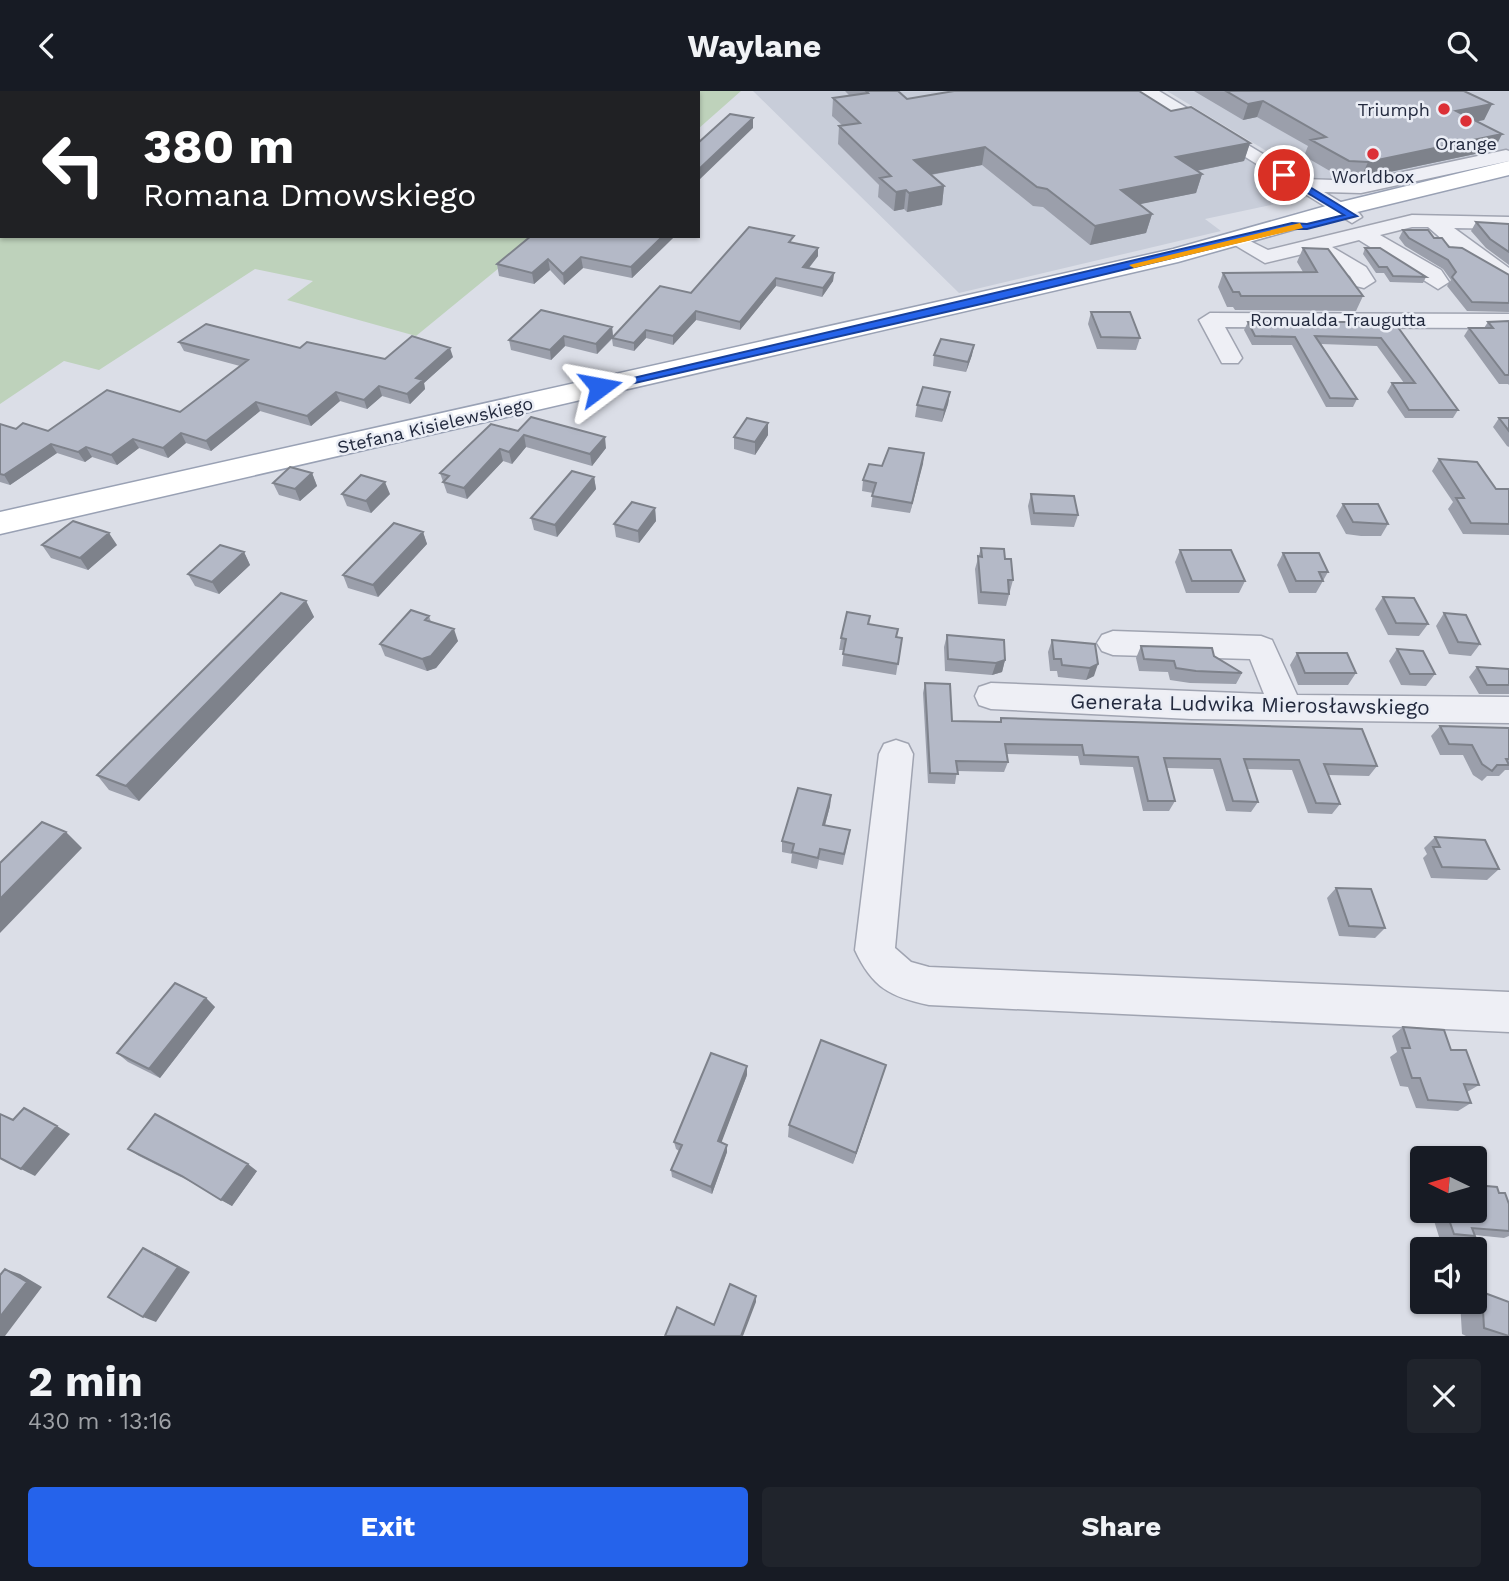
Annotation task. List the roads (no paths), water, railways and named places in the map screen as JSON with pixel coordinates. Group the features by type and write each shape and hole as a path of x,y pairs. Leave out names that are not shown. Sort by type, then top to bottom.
{"main road":[{"name":"Stefana Kisielewskiego","path":"1352,220 1507,162"},
{"name":"Stefana Kisielewskiego","path":"0,523 1238,241 1292,226 1352,220 1509,181"}],"street":[{"path":"1147,91 1301,185 1433,275 1438,282"},
{"path":"1301,185 1310,183 1361,187 1507,162"},
{"name":"Stefana Kisielewskiego","path":"1265,257 1315,245 1352,220 1509,223"},
{"path":"1434,222 1475,256 1509,277"},
{"path":"1238,241 1265,257 1275,278"},
{"path":"1315,245 1358,272 1364,281"},
{"name":"Romualda Traugutta","path":"1230,358 1210,320 1509,321"},
{"path":"1113,643 1261,647 1286,707"},
{"name":"Generała Ludwika Mierosławskiego","path":"991,696 1286,707 1509,710"},
{"path":"896,754 875,950 881,965 905,982 929,986 1509,1012"}],"place":[{"name":"Triumph","path":"1444,109"},
{"name":"Orange","path":"1466,121"},
{"name":"Worldbox","path":"1373,154"}]}
